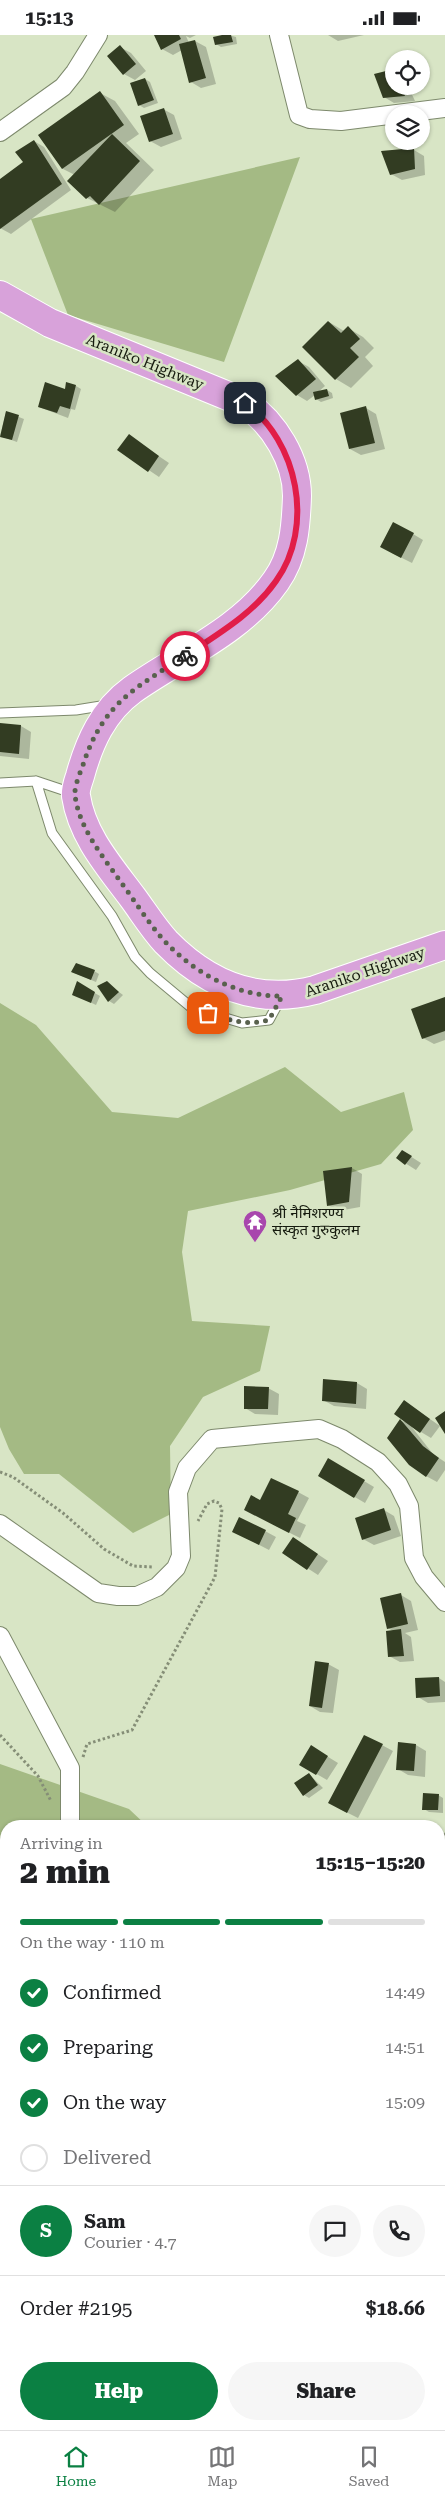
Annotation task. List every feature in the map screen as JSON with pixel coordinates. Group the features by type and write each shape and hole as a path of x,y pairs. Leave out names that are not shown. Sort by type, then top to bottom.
{"highway":[{"name":"Araniko Highway","path":"0,295 50,323 245,403 260,414 274,431 288,457 297,491 296,525 291,552 277,581 252,608 228,629 130,691 102,721 90,745 75,794 88,835 163,938 179,955 230,987 262,995 282,996 315,990 445,945"}],"street":[{"path":"0,132 63,87 76,72 98,35"},
{"path":"279,35 299,115 310,119 341,121 445,108"},
{"path":"0,1524 98,1593 137,1596 158,1587 176,1568 181,1556 178,1492 187,1468 212,1439 318,1429 342,1439 378,1462 398,1484 409,1506 414,1558 424,1577 445,1602"},
{"path":"0,1636 70,1768 70,1820"}],"lane":[{"path":"0,713 76,710 116,704"},
{"path":"0,783 36,781 75,794"},
{"path":"36,781 52,833 112,916 134,957 150,973 192,1008 242,1023 269,1020 282,996"}],"path":[{"path":"0,1472 13,1477 56,1508 104,1549 133,1566 155,1567 181,1556 190,1543 207,1504 214,1501 219,1503 222,1509 215,1577 132,1729 87,1744 82,1761"},
{"path":"0,1735 38,1776 56,1809"}],"green space":[{"path":"300,157 224,362 68,315 31,219"},
{"path":"0,1003 36,1025 112,1112 178,1118 285,1067 341,1112 404,1092 413,1130 381,1164 290,1190 188,1211 182,1252 192,1321 270,1326 260,1371 203,1397 170,1446 171,1514 133,1533 59,1474 24,1474 9,1449 0,1427"},
{"path":"0,1764 129,1809 141,1820 0,1820"}],"building":[{"path":"154,35 179,35 181,39 161,50"},
{"path":"231,35 233,42 215,45 213,37"},
{"path":"195,40 206,78 189,83 179,44"},
{"path":"120,45 136,64 123,75 107,56"},
{"path":"385,71 385,95 405,96 383,98 374,74"},
{"path":"145,78 154,100 138,106 130,83"},
{"path":"100,91 124,125 62,169 38,135"},
{"path":"164,108 173,134 149,142 140,116"},
{"path":"112,134 140,161 99,205 90,196 86,199 67,181"},
{"path":"34,140 62,184 0,229 0,179 23,162 15,152"},
{"path":"414,150 415,169 390,175 381,151"},
{"path":"328,321 341,333 348,326 360,339 350,348 359,357 335,380 302,347"},
{"path":"298,359 316,379 296,396 275,376"},
{"path":"45,382 65,389 66,382 76,385 70,409 60,406 57,413 38,407"},
{"path":"327,389 329,396 315,400 313,392"},
{"path":"366,406 375,443 349,449 340,413"},
{"path":"6,411 19,415 12,440 0,437"},
{"path":"129,434 159,456 148,472 117,450"},
{"path":"393,522 414,533 401,558 380,547"},
{"path":"0,723 21,725 19,754 0,752"},
{"path":"76,963 95,970 91,980 71,972"},
{"path":"77,981 95,992 91,1003 72,995"},
{"path":"107,981 119,992 108,1002 97,986"},
{"path":"445,997 445,1031 422,1039 411,1009"},
{"path":"402,1150 412,1156 405,1165 396,1158"},
{"path":"352,1167 349,1202 327,1206 323,1171"},
{"path":"323,1379 357,1382 356,1404 322,1401"},
{"path":"244,1386 269,1387 268,1409 244,1409"},
{"path":"404,1400 430,1419 420,1433 394,1414"},
{"path":"445,1411 445,1434 435,1418"},
{"path":"400,1419 423,1446 439,1458 426,1477 409,1465 387,1438"},
{"path":"328,1458 365,1480 354,1498 318,1476"},
{"path":"271,1478 299,1491 288,1514 296,1518 289,1533 244,1510 251,1495 260,1500"},
{"path":"384,1508 391,1530 362,1540 355,1518"},
{"path":"239,1517 266,1530 259,1545 232,1532"},
{"path":"293,1537 318,1554 307,1570 282,1553"},
{"path":"401,1593 408,1624 387,1629 380,1598"},
{"path":"401,1629 404,1656 388,1657 386,1631"},
{"path":"315,1661 329,1663 322,1708 309,1706"},
{"path":"439,1677 440,1696 416,1698 415,1678"},
{"path":"364,1735 383,1744 347,1813 328,1803"},
{"path":"398,1742 416,1744 414,1771 396,1770"},
{"path":"311,1745 328,1756 316,1775 299,1765"},
{"path":"309,1773 318,1785 303,1796 294,1783"},
{"path":"423,1793 439,1794 438,1810 422,1810"}],"way so far":[{"path":"185,656 130,691 102,721 90,745 75,794 88,835 163,938 179,955 207,975 230,987 271,997 282,996 269,1020 262,1022 242,1023 223,1019 208,1013"}],"place":[{"name":"श्री नैमिशरण्य संस्कृत गुरुकुलम","path":"255,1243"}],"route":[{"path":"185,656 228,629 252,608 277,581 291,552 296,525 297,491 288,457 267,422 245,403"}]}
